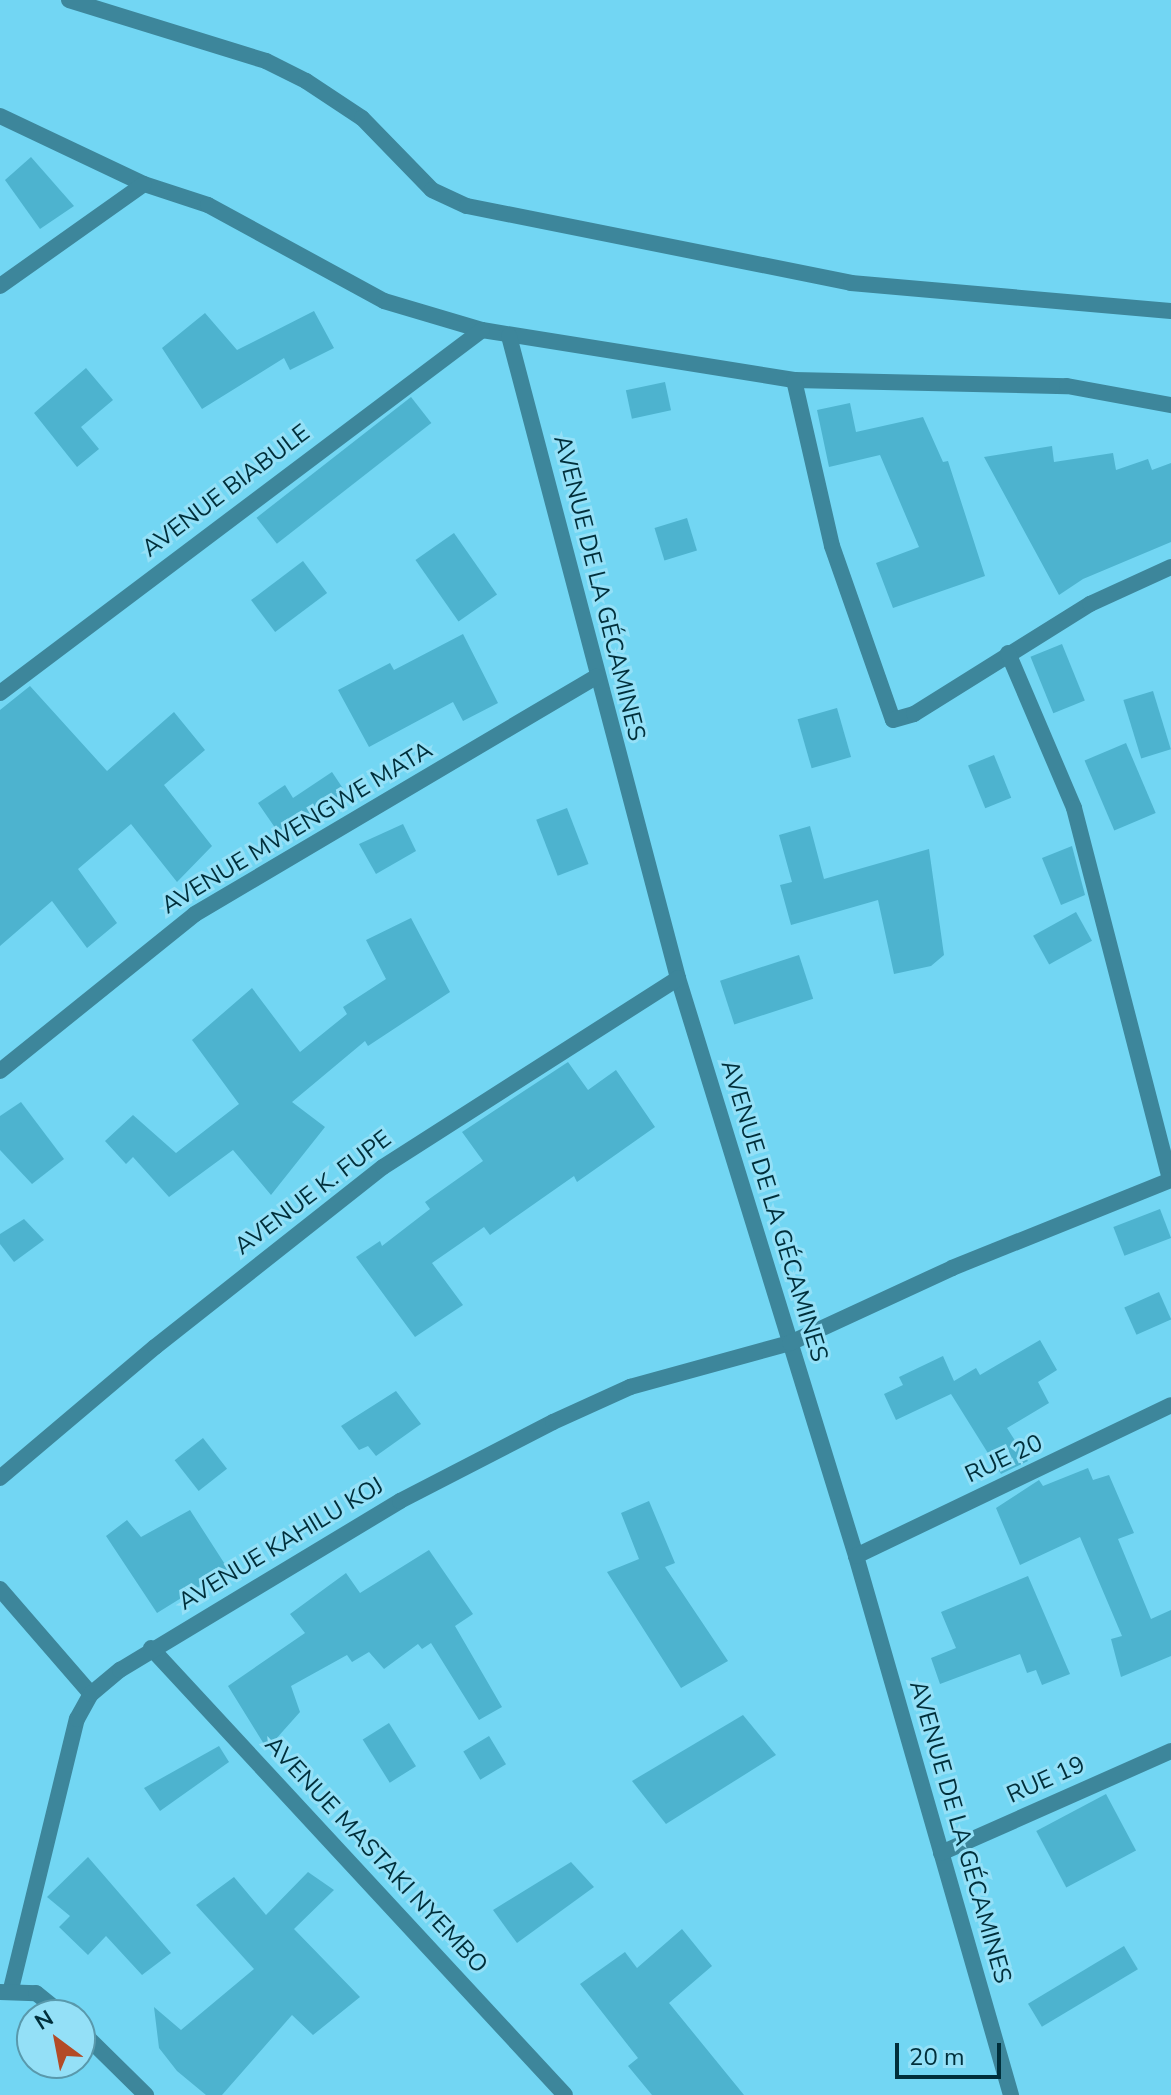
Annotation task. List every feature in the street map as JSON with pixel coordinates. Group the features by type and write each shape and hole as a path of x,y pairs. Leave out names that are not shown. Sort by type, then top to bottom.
{"street":[{"path":"69,0 266,61 306,81 362,118 432,190 467,206 851,283 1171,311"},
{"path":"0,116 144,184 208,205 384,301 482,330 794,380 1067,386 1171,405"},
{"path":"0,286 144,184"},
{"name":"AVENUE BIABULE","path":"0,693 482,330"},
{"name":"AVENUE DE LA GÉCAMINES","path":"509,336 596,677 678,978 856,1556 1011,2095"},
{"path":"794,380 832,546 888,715 903,720 1090,604 1171,567"},
{"path":"1008,653 1074,808 1171,1180"},
{"name":"AVENUE MWENGWE MATA","path":"0,1071 195,914 596,677"},
{"name":"AVENUE K. FUPE","path":"0,1478 192,1317 383,1167 678,978"},
{"name":"AVENUE KAHILU KOJ","path":"6,1990 73,1731 91,1694 151,1648 400,1501 541,1428 630,1387 790,1343 952,1268 1171,1180"},
{"name":"RUE 20","path":"856,1556 1171,1405"},
{"path":"0,1589 91,1694"},
{"name":"AVENUE MASTAKI NYEMBO","path":"151,1648 565,2095"},
{"name":"RUE 19","path":"941,1853 1171,1751"},
{"path":"6,1990 36,1993 43,1999"},
{"path":"96,2046 146,2095"}],"building":[{"path":"31,157 74,206 40,229 5,180"},
{"path":"314,311 334,348 290,370 284,358 202,409 162,348 205,313 237,350"},
{"path":"86,368 113,400 81,427 99,449 77,467 34,413"},
{"path":"665,382 671,410 632,419 626,390"},
{"path":"411,397 431,423 277,544 257,518"},
{"path":"850,403 856,432 923,417 943,462 948,461 985,576 893,608 876,563 919,547 880,455 829,467 817,410"},
{"path":"1052,446 1054,462 1113,453 1116,470 1148,459 1152,470 1171,463 1171,542 1083,579 1059,595 984,457"},
{"path":"687,518 697,551 664,560 654,528"},
{"path":"454,533 497,594 459,621 415,560"},
{"path":"303,561 327,593 275,632 251,600"},
{"path":"463,634 498,703 463,721 453,702 369,747 338,690 390,663 394,670"},
{"path":"1062,644 1085,701 1053,713 1030,657"},
{"path":"30,686 107,771 174,712 205,750 164,785 212,846 177,882 131,824 78,869 117,923 87,948 52,901 0,946 0,710"},
{"path":"1153,691 1171,749 1141,758 1123,700"},
{"path":"837,708 851,757 812,768 798,719"},
{"path":"1126,743 1156,813 1114,831 1085,761"},
{"path":"994,755 1011,798 985,808 968,765"},
{"path":"332,772 348,796 305,824 301,818 278,832 258,803 285,785 293,798"},
{"path":"567,808 589,864 558,876 536,820"},
{"path":"403,824 416,851 376,874 359,844"},
{"path":"810,826 824,879 929,849 944,955 931,966 894,974 878,900 791,925 780,885 792,882 779,835"},
{"path":"1072,846 1085,895 1061,905 1042,858"},
{"path":"1076,912 1092,941 1049,965 1033,936"},
{"path":"411,918 450,992 368,1046 365,1041 292,1102 325,1127 271,1195 233,1150 169,1197 133,1157 126,1164 105,1141 133,1115 176,1153 239,1104 192,1040 252,988 300,1052 347,1014 343,1007 386,979 366,940"},
{"path":"799,955 813,999 734,1024 720,981"},
{"path":"568,1062 588,1090 616,1070 655,1127 577,1182 574,1176 490,1235 484,1227 432,1263 463,1305 415,1337 356,1257 380,1241 382,1246 430,1209 425,1202 483,1161 462,1132"},
{"path":"21,1102 64,1159 32,1184 0,1150 0,1116"},
{"path":"1160,1209 1171,1238 1124,1256 1113,1227"},
{"path":"24,1219 44,1240 14,1262 0,1244 0,1234"},
{"path":"1159,1292 1171,1319 1136,1335 1124,1307"},
{"path":"1040,1340 1057,1370 1038,1382 1049,1403 1007,1428 1028,1461 1001,1474 951,1394 896,1420 884,1394 903,1385 899,1377 943,1356 954,1381 976,1368 980,1375"},
{"path":"396,1391 421,1424 376,1456 368,1446 359,1450 341,1426"},
{"path":"203,1438 227,1469 199,1491 175,1460"},
{"path":"1088,1468 1093,1480 1109,1475 1134,1533 1118,1539 1151,1619 1171,1610 1171,1656 1121,1677 1111,1639 1122,1636 1080,1537 1020,1565 996,1508 1039,1480 1043,1486"},
{"path":"649,1501 675,1563 665,1567 728,1661 681,1688 607,1572 639,1559 621,1513"},
{"path":"190,1510 228,1569 157,1613 106,1536 127,1520 141,1537"},
{"path":"429,1550 473,1614 455,1626 502,1707 479,1720 431,1643 422,1649 418,1644 384,1669 369,1652 352,1662 347,1655 291,1686 300,1712 267,1749 228,1686 305,1633 290,1614 346,1573 360,1593"},
{"path":"1028,1576 1070,1674 1042,1685 1036,1670 1027,1673 1020,1654 940,1684 931,1658 956,1648 941,1612"},
{"path":"743,1715 776,1755 666,1824 632,1781"},
{"path":"389,1723 416,1766 390,1783 363,1739"},
{"path":"489,1736 506,1764 480,1780 463,1751"},
{"path":"219,1746 229,1762 160,1811 144,1788"},
{"path":"1106,1794 1136,1851 1066,1888 1036,1831"},
{"path":"88,1857 171,1953 142,1975 106,1936 88,1955 59,1927 70,1916 47,1897"},
{"path":"571,1862 594,1887 517,1943 493,1910"},
{"path":"308,1872 334,1890 294,1929 360,1997 313,2035 292,2015 222,2095 206,2095 177,2071 159,2048 154,2007 181,2030 254,1969 196,1905 234,1877 266,1915"},
{"path":"682,1929 712,1966 669,2003 744,2095 652,2095 628,2066 638,2058 580,1984 625,1952 637,1968"},
{"path":"1124,1946 1138,1969 1042,2027 1028,2004"}]}
